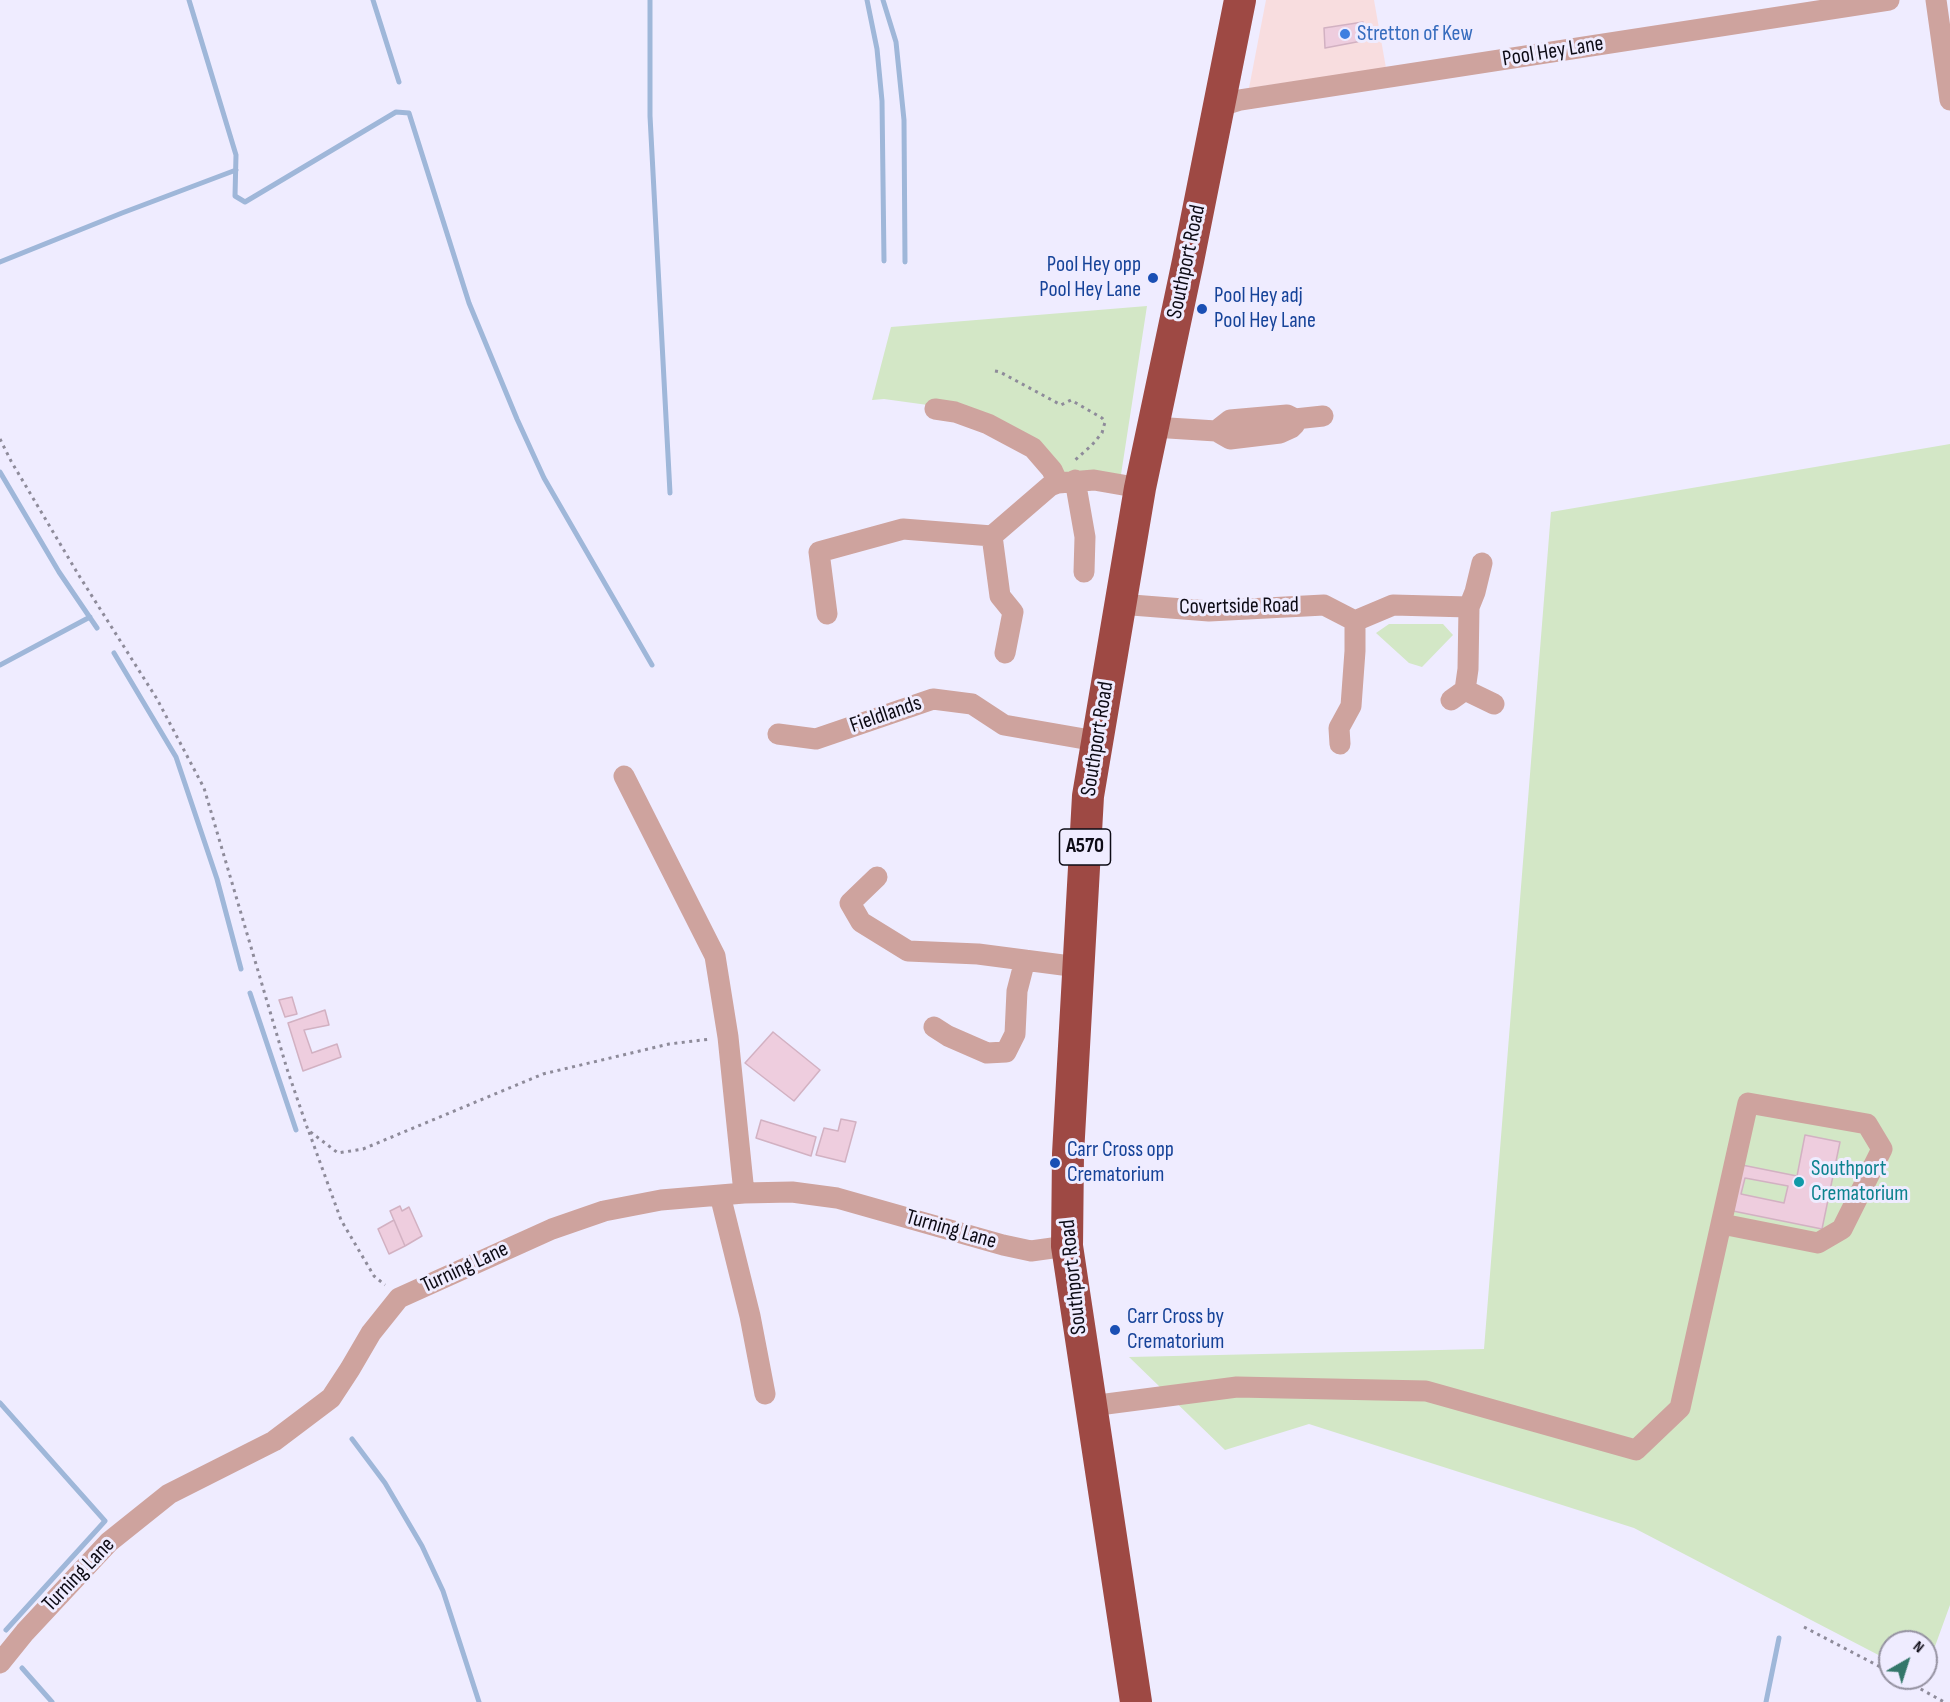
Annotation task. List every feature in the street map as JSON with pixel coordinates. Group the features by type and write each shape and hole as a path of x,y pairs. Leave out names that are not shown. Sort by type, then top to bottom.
{"highway":[{"name":"Southport Road","path":"1136,1702 1067,1246 1068,1154 1088,796 1140,489 1240,0"}],"street":[{"name":"Pool Hey Lane","path":"1218,107 1240,100 1890,0"},
{"path":"1936,0 1950,100"},
{"path":"935,409 955,412 988,424 1033,448 1066,482 1085,537 1084,572"},
{"path":"1153,427 1216,431 1230,420 1287,415 1295,419 1323,416"},
{"path":"827,614 819,552 903,529 992,536 1050,486 1066,482 1094,480 1140,489"},
{"path":"992,536 1000,596 1013,612 1005,652"},
{"path":"1482,563 1469,607 1468,669 1458,695 1494,704"},
{"name":"Covertside Road","path":"1119,604 1209,611 1324,605 1355,621"},
{"path":"1340,744 1339,728 1351,706 1355,621 1393,605 1469,607"},
{"name":"Fieldlands","path":"778,735 816,739 933,699 972,704 1004,725 1096,741"},
{"path":"624,776 715,956 728,1037 744,1193"},
{"path":"878,877 850,903 861,922 908,951 978,954 1078,967"},
{"path":"934,1027 952,1048 987,1053 1006,1052 1015,1034 1017,991 1025,960"},
{"path":"1091,1406 1237,1387 1426,1390 1636,1450 1680,1408 1748,1103 1867,1124 1882,1149 1842,1229 1818,1243 1722,1224"},
{"name":"Turning Lane","path":"0,1663 25,1632 109,1542 160,1500 274,1441 331,1398 351,1369 371,1333 399,1298 552,1229 604,1211 661,1200 744,1193 792,1192 837,1198 1031,1251 1067,1246"},
{"path":"720,1195 750,1316 765,1394"}],"path":[{"path":"995,371 1061,405 1071,400 1105,422 1102,434 1092,446 1073,461 1066,482"},
{"path":"0,439 78,574 157,699 204,788 280,1046 340,1220 374,1276 399,1298"},
{"path":"308,1130 338,1153 363,1149 543,1074 669,1044 728,1037"},
{"path":"1804,1627 1878,1666"},
{"path":"1922,1690 1944,1702"}],"shaded area":[{"path":"1266,0 1374,0 1386,68 1249,88"}],"green space":[{"path":"1147,306 1120,481 1063,479 1053,468 935,406 884,399 872,400 891,327"},
{"path":"1950,444 1950,1605 1938,1638 1938,1630 1878,1630 1878,1655 1634,1528 1309,1424 1225,1450 1129,1357 1484,1349 1551,512"},
{"path":"1389,624 1443,624 1453,635 1422,667 1409,663 1376,633"}],"building":[{"name":"Stretton of Kew","path":"1363,22 1367,40 1325,48 1324,28"},
{"path":"292,997 297,1014 285,1017 279,1000"},
{"path":"325,1010 329,1025 304,1030 312,1053 337,1044 341,1057 303,1071 288,1023"},
{"path":"773,1032 820,1070 794,1101 745,1063"},
{"path":"841,1119 856,1122 845,1162 816,1155 824,1128 838,1131"},
{"path":"761,1120 816,1137 811,1156 756,1138"},
{"name":"Southport Crematorium","path":"1805,1135 1840,1142 1822,1229 1728,1210 1737,1164 1797,1176","holes":["1745,1178 1788,1186 1784,1203 1741,1194"]},
{"path":"400,1206 402,1211 409,1207 422,1236 405,1246 390,1211"},
{"path":"394,1220 405,1246 389,1254 378,1229"}],"waterway":[{"path":"189,0 236,155 235,196 245,202 396,112 409,113 469,303 517,419 544,478 652,665"},
{"path":"373,0 399,82"},
{"path":"650,0 650,116 670,493"},
{"path":"867,0 877,49 882,101 884,261"},
{"path":"883,0 896,42 904,120 905,262"},
{"path":"0,262 236,170"},
{"path":"0,472 59,572 97,628"},
{"path":"0,665 90,617"},
{"path":"114,653 176,757 217,879 241,969"},
{"path":"250,993 296,1130"},
{"path":"0,1403 105,1521 6,1630"},
{"path":"352,1439 385,1483 422,1546 443,1591 479,1702"},
{"path":"1766,1702 1779,1638"},
{"path":"22,1668 52,1702"}],"place":[{"name":"Stretton of Kew","path":"1345,34"},
{"name":"Pool Hey opp Pool Hey Lane","path":"1153,278"},
{"name":"Pool Hey adj Pool Hey Lane","path":"1202,309"},
{"name":"Carr Cross opp Crematorium","path":"1055,1163"},
{"name":"Southport Crematorium","path":"1799,1182"},
{"name":"Carr Cross by Crematorium","path":"1115,1330"}]}
